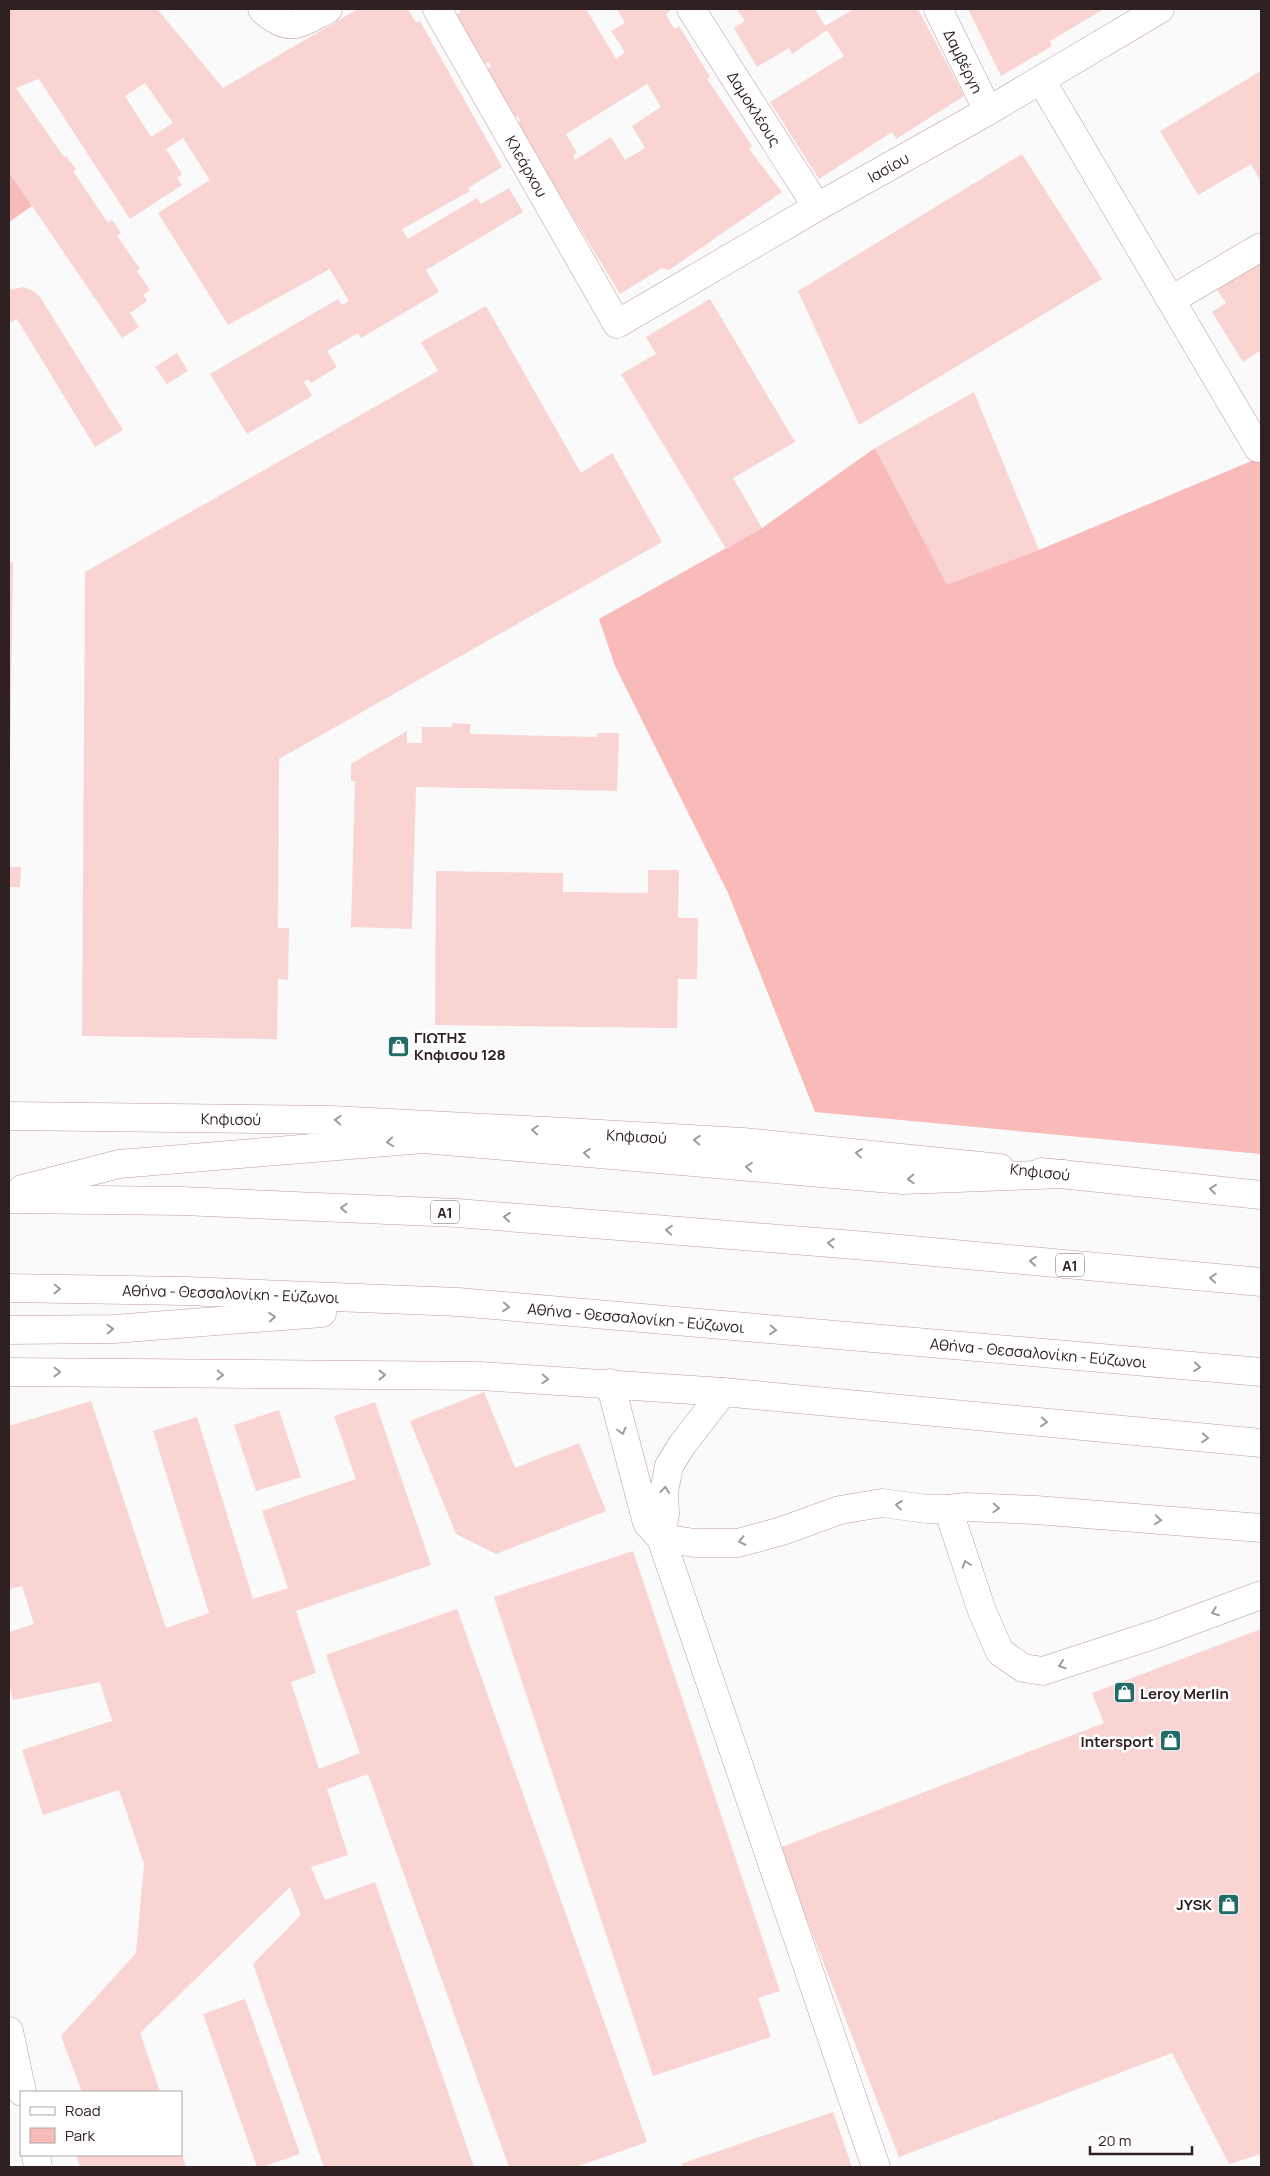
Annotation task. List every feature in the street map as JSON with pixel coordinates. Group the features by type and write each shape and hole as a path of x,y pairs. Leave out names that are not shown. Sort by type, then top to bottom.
{"main road":[{"path":"262,9 265,13 281,22 295,26 328,9"},
{"name":"Κλεάρχου","path":"437,9 617,324"},
{"name":"Δαμοκλέους","path":"691,9 817,207"},
{"name":"Δαμβέργη","path":"938,9 988,111"},
{"name":"Ιασίου","path":"617,324 817,207 988,111 1160,9"},
{"path":"1041,80 1259,447"},
{"path":"1171,300 1261,247"},
{"name":"Κηφισού","path":"9,1116 332,1120 744,1142 1261,1195"},
{"path":"9,1192 119,1164 423,1139 903,1180 1064,1174"},
{"name":"Α1","path":"9,1198 182,1201 458,1212 869,1246 1261,1282"},
{"name":"Αθήνα - Θεσσαλονίκη - Εύζωνοι","path":"9,1288 186,1291 458,1302 1261,1372"},
{"path":"9,1330 114,1329 458,1302"},
{"path":"9,1372 481,1376 610,1383 1261,1443"},
{"path":"610,1383 647,1523 661,1538 876,2167"},
{"path":"661,1538 665,1514 664,1492 669,1466 723,1392"},
{"path":"661,1538 695,1543 738,1543 840,1510 882,1503 948,1510 966,1507 1036,1510 1261,1528"},
{"path":"948,1510 982,1611 1000,1652 1023,1668 1043,1671 1159,1633 1261,1595"},
{"path":"9,2031 22,2091"}],"green space":[{"path":"9,172 32,206 9,222"},
{"path":"875,448 947,584 1039,550 1261,457 1261,1154 815,1112 728,893 615,666 599,619 762,528"}],"building":[{"path":"14,9 157,9 223,88 358,9 408,9 416,23 420,21 502,167 468,188 470,191 402,229 408,239 477,198 481,204 509,188 523,212 426,270 439,292 361,338 358,333 327,351 337,367 311,383 308,379 304,382 312,396 247,434 210,374 338,299 342,305 349,301 330,269 228,325 158,213 210,180 183,138 166,149 182,174 177,178 182,185 130,219 39,79 16,88 64,157 66,156 76,169 73,171 108,223 112,220 121,233 117,236 140,269 137,271 150,290 143,295 147,301 130,313 139,327 122,338 9,172 9,11","holes":["145,83 173,123 151,137 125,96"]},
{"path":"458,9 586,9 616,59 625,52 611,31 625,23 617,9 668,9 670,11 666,14 671,24 675,29 679,26 710,77 707,79 752,146 749,149 782,192 669,270 662,268 620,294 516,123 520,121 518,116 514,118 486,70 491,66 489,62 484,64 456,15 461,12","holes":["647,84 661,107 632,126 645,148 625,160 611,137 575,160 573,156 577,153 566,134"]},
{"path":"737,9 815,9 825,26 854,9 918,9 964,96 896,139 892,132 819,179 770,102 844,56 827,30 792,54 789,48 757,67 734,28 745,21"},
{"path":"968,9 1104,9 1050,41 1052,46 1001,76"},
{"path":"1261,71 1261,182 1251,164 1198,195 1160,131"},
{"path":"1022,154 1102,279 859,425 798,291"},
{"path":"1261,260 1261,350 1243,362 1212,312 1226,303 1216,288"},
{"path":"24,287 40,297 123,430 95,447 17,319 9,323 9,290"},
{"path":"710,299 795,442 733,478 762,528 726,549 621,374 656,354 646,337"},
{"path":"486,306 581,473 612,453 662,542 279,759 278,928 289,928 288,980 278,979 277,1039 82,1036 85,572 438,371 421,342"},
{"path":"177,353 188,371 167,384 155,367"},
{"path":"974,392 1039,550 947,585 875,448"},
{"path":"9,562 13,562 10,769 9,769"},
{"path":"452,723 470,724 470,734 598,737 597,733 619,733 617,791 416,787 412,929 351,927 355,781 351,781 351,764 407,731 407,743 422,743 422,727 452,727"},
{"path":"9,867 21,867 20,887 9,887"},
{"path":"648,870 679,870 678,918 698,918 697,979 678,979 677,1028 435,1025 436,871 563,873 563,892 648,893"},
{"path":"484,1392 515,1468 579,1443 606,1511 496,1554 456,1534 410,1421"},
{"path":"91,1401 166,1628 209,1613 153,1431 197,1417 253,1599 288,1588 262,1511 356,1479 334,1416 375,1402 431,1565 296,1611 316,1673 291,1682 319,1769 360,1753 326,1655 457,1609 647,2142 576,2167 509,2167 368,1774 327,1789 348,1855 311,1867 325,1900 375,1882 474,2167 324,2167 253,1964 301,1915 290,1887 140,2033 160,2091 82,2091 61,2036 136,1953 144,1864 119,1790 43,1815 22,1750 112,1721 100,1682 13,1700 9,1685 9,1632 34,1624 22,1586 9,1589 9,1426"},
{"path":"279,1410 301,1477 256,1491 234,1425"},
{"path":"633,1551 780,1991 758,1998 771,2037 653,2076 494,1597"},
{"path":"1261,1629 1261,2154 1229,2164 1172,2053 899,2157 779,1848 1104,1723 1092,1693"},
{"path":"245,1999 300,2154 262,2167 257,2167 203,2014"},
{"path":"833,2112 852,2167 683,2167 681,2164"},
{"path":"182,2155 186,2167 80,2167 76,2156"}],"place":[{"name":"ΓΙΩΤΗΣ Κηφισου 128","path":"398,1046"},
{"name":"Leroy Merlin","path":"1124,1693"},
{"name":"Intersport","path":"1170,1741"},
{"name":"JYSK","path":"1228,1904"}]}
